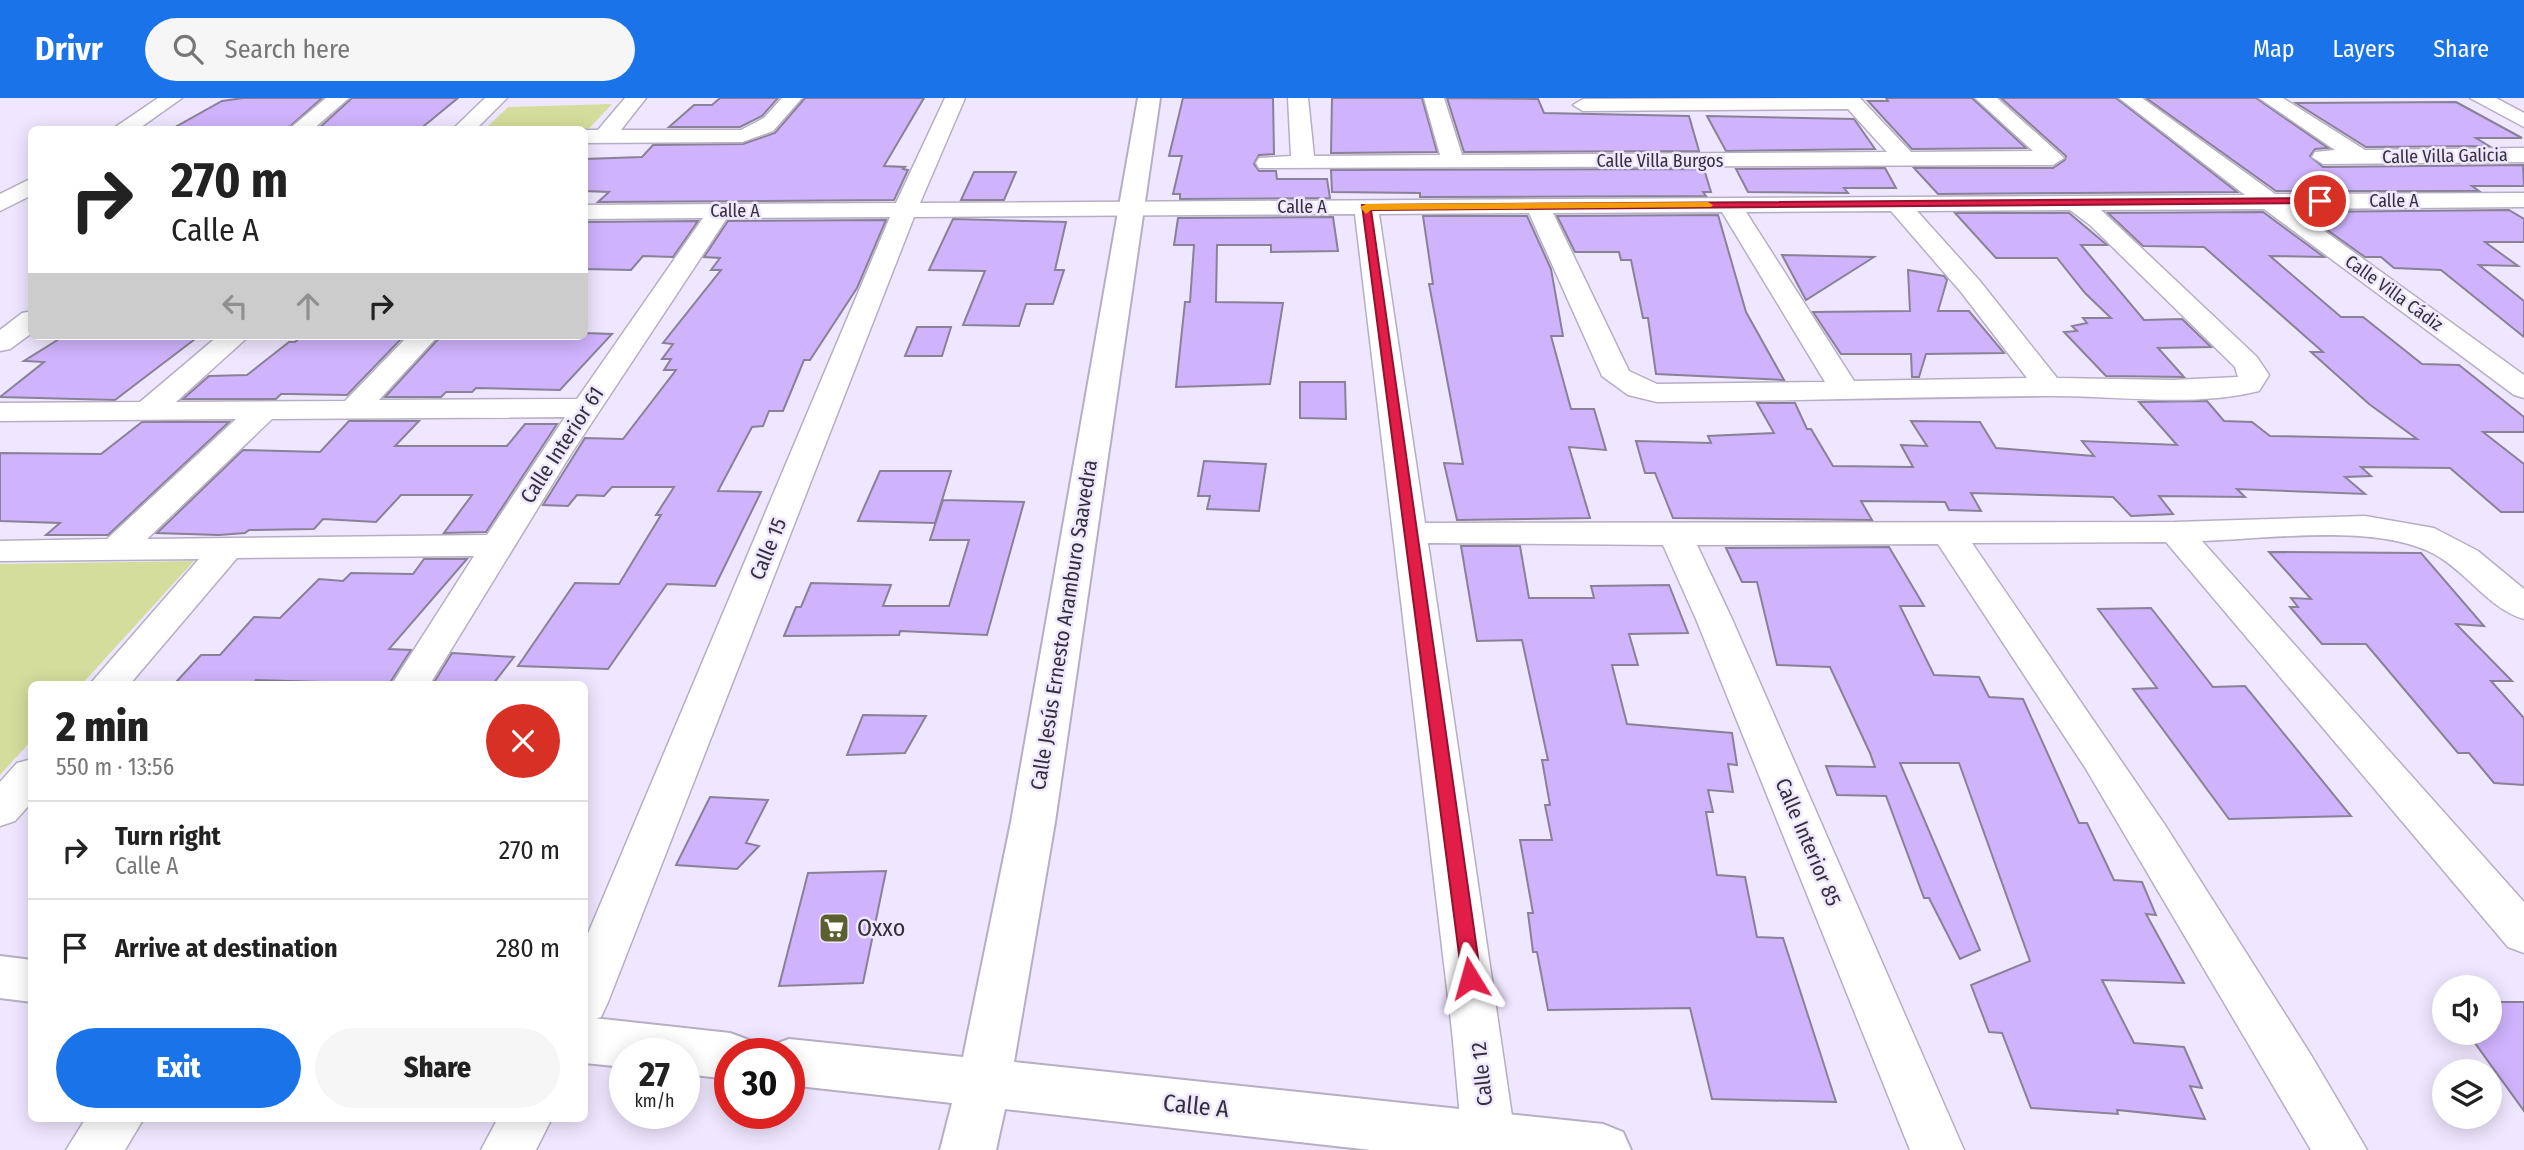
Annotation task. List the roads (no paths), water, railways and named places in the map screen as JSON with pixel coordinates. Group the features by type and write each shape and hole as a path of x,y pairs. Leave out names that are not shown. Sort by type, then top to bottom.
{"street":[{"path":"127,126 172,98"},
{"path":"303,126 339,98"},
{"path":"466,126 497,98"},
{"path":"594,137 636,98"},
{"path":"594,137 723,137 763,131 773,124 792,98"},
{"name":"Calle 15","path":"588,992 905,210 955,98"},
{"name":"Calle Jesús Ernesto Aramburo Saavedra","path":"968,1150 984,1083 1033,822 1149,98"},
{"path":"1298,98 1303,163"},
{"path":"1434,98 1453,162"},
{"name":"Calle Villa Burgos","path":"1267,163 2053,158 1985,98"},
{"name":"Calle Villa Cádiz","path":"2129,98 2524,389"},
{"path":"2269,98 2361,156"},
{"path":"2480,98 2524,121"},
{"path":"1614,161 1581,101 1851,100 1905,159"},
{"name":"Calle Villa Galicia","path":"2323,157 2524,155"},
{"path":"0,204 28,187"},
{"name":"Calle A","path":"588,212 2524,200"},
{"path":"1538,206 1617,376 1626,383 1657,393 2049,387 2218,389 2249,386 2254,375 2247,363 2099,220 2076,203"},
{"path":"1898,204 1970,286 2049,387"},
{"path":"1730,205 1846,392"},
{"name":"Calle 12","path":"1366,207 1490,1144"},
{"name":"Calle Interior 61","path":"413,681 585,408 720,211"},
{"path":"0,215 28,215"},
{"path":"0,343 28,322"},
{"path":"150,409 230,340"},
{"path":"353,410 420,340"},
{"path":"0,412 585,408"},
{"path":"117,549 263,411"},
{"path":"1411,533 1675,536 1946,531 2175,532 2365,526 2399,529 2422,535 2466,558 2524,608"},
{"path":"1946,531 2034,654 2219,946 2340,1150"},
{"path":"2175,532 2524,934"},
{"name":"Calle Interior 85","path":"1675,536 1719,631 1937,1150"},
{"path":"0,551 498,545"},
{"path":"112,681 228,548"},
{"path":"0,810 28,778"},
{"path":"0,977 28,980"},
{"path":"588,1040 714,1054"},
{"name":"Calle A","path":"805,1064 1490,1144 1603,1150"},
{"path":"93,1150 115,1122"},
{"path":"508,1150 524,1122"}],"place":[{"name":"Oxxo","path":"834,928"}]}
